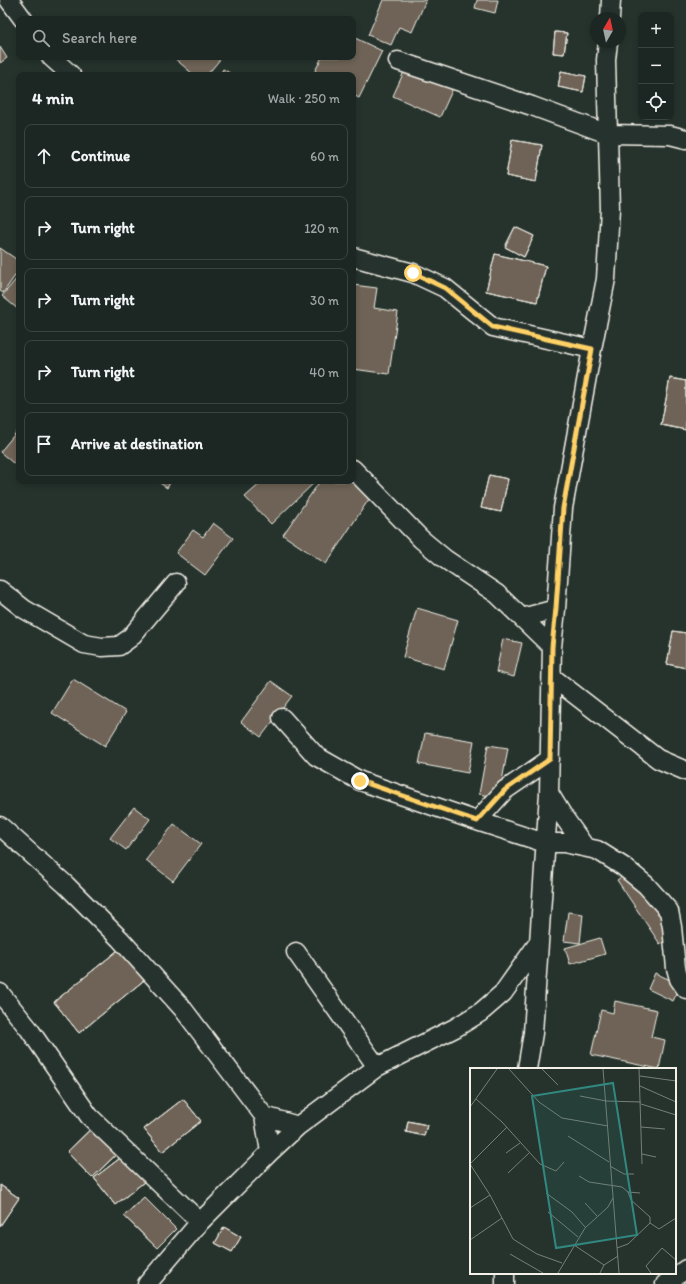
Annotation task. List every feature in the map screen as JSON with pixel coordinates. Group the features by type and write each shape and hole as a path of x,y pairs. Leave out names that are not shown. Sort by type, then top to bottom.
{"street":[{"path":"9,0 21,16"},
{"path":"611,12 612,0"},
{"path":"527,1068 532,1033 540,941 549,793 552,647 563,508 606,279 610,209 606,60 607,48"},
{"path":"55,60 68,72"},
{"path":"398,61 532,106 608,134 670,135 686,139"},
{"path":"356,258 413,273 445,288 493,327 592,349"},
{"path":"356,472 421,539 445,559 497,594 552,647"},
{"path":"0,590 24,609 84,644 102,647 119,646 130,638 176,583"},
{"path":"522,618 556,608"},
{"path":"552,677 658,759 686,771"},
{"path":"282,718 316,756 360,781 545,843 564,843 597,850 624,867 646,885 669,911 676,968 679,979 686,989"},
{"path":"477,821 505,790 550,759"},
{"path":"549,793 585,847"},
{"path":"0,826 66,885 120,938 183,1009 264,1116 270,1152"},
{"path":"669,911 686,916"},
{"path":"151,1283 200,1222 298,1126 377,1067 455,1028 481,1012 503,993 540,941"},
{"path":"296,952 377,1067"},
{"path":"0,993 29,1029 89,1116 200,1222"},
{"path":"264,1116 298,1126"},
{"path":"664,1284 686,1269"}],"building":[{"path":"383,0 426,0 412,32 399,27 391,45 368,35"},
{"path":"477,0 498,0 495,13 475,8"},
{"path":"555,32 567,33 564,54 553,53"},
{"path":"555,32 567,33 564,54 553,53"},
{"path":"356,38 382,51 359,98 356,96 356,72 314,72 320,60 356,60"},
{"path":"0,47 7,58 0,63"},
{"path":"176,60 220,60 210,72 190,72"},
{"path":"408,63 455,84 440,117 393,96"},
{"path":"561,71 586,76 583,92 558,87"},
{"path":"561,71 586,76 583,92 558,87"},
{"path":"512,140 542,145 536,182 506,176"},
{"path":"512,140 542,145 536,182 506,176"},
{"path":"515,227 534,236 524,257 505,247"},
{"path":"515,227 534,236 524,257 505,247"},
{"path":"0,248 16,259 16,274 3,293 0,291"},
{"path":"495,254 546,266 537,302 486,291"},
{"path":"495,254 546,266 537,302 486,291"},
{"path":"16,279 16,308 2,296"},
{"path":"356,285 377,288 374,308 398,312 389,374 356,369"},
{"path":"670,378 686,381 686,430 661,425"},
{"path":"670,378 686,381 686,430 661,425"},
{"path":"16,433 16,465 0,452"},
{"path":"489,475 508,479 501,512 481,508"},
{"path":"489,475 508,479 501,512 481,508"},
{"path":"356,482 377,487 326,564 283,535 318,484 356,484"},
{"path":"161,484 169,484 167,488"},
{"path":"260,484 313,484 271,524 245,497"},
{"path":"213,523 233,538 205,575 176,553 193,530 203,537"},
{"path":"417,608 458,620 444,669 403,657"},
{"path":"673,631 686,633 686,668 667,664"},
{"path":"673,631 686,633 686,668 667,664"},
{"path":"503,639 522,643 514,677 496,672"},
{"path":"73,679 126,712 105,746 52,713"},
{"path":"271,681 292,696 261,737 241,722"},
{"path":"425,733 474,741 468,773 419,764"},
{"path":"488,745 508,748 499,798 479,794"},
{"path":"134,807 150,819 126,850 110,838"},
{"path":"174,824 201,844 173,881 146,860"},
{"path":"639,865 682,930 660,944 617,880"},
{"path":"568,912 583,914 580,943 564,941"},
{"path":"600,938 605,954 570,964 565,948"},
{"path":"123,946 148,977 79,1033 54,1002"},
{"path":"123,946 148,977 79,1033 54,1002"},
{"path":"655,973 681,985 673,1001 648,989"},
{"path":"615,1001 657,1010 651,1037 665,1040 659,1068 591,1055 601,1010 613,1013"},
{"path":"183,1099 201,1121 162,1152 144,1129"},
{"path":"183,1099 201,1121 162,1152 144,1129"},
{"path":"102,1118 127,1144 92,1178 67,1152"},
{"path":"102,1118 127,1144 92,1178 67,1152"},
{"path":"408,1121 427,1125 424,1136 406,1132"},
{"path":"408,1121 427,1125 424,1136 406,1132"},
{"path":"132,1149 153,1175 115,1205 94,1178"},
{"path":"132,1149 153,1175 115,1205 94,1178"},
{"path":"0,1185 19,1198 0,1226"},
{"path":"0,1185 19,1198 0,1226"},
{"path":"144,1197 176,1229 157,1248 124,1216"},
{"path":"144,1197 176,1229 157,1248 124,1216"},
{"path":"224,1227 241,1237 232,1252 215,1243"},
{"path":"224,1227 241,1237 232,1252 215,1243"}],"route":[{"path":"360,781 477,821 505,790 550,759 552,647 563,508 592,349 493,327 445,288 413,273"}]}
